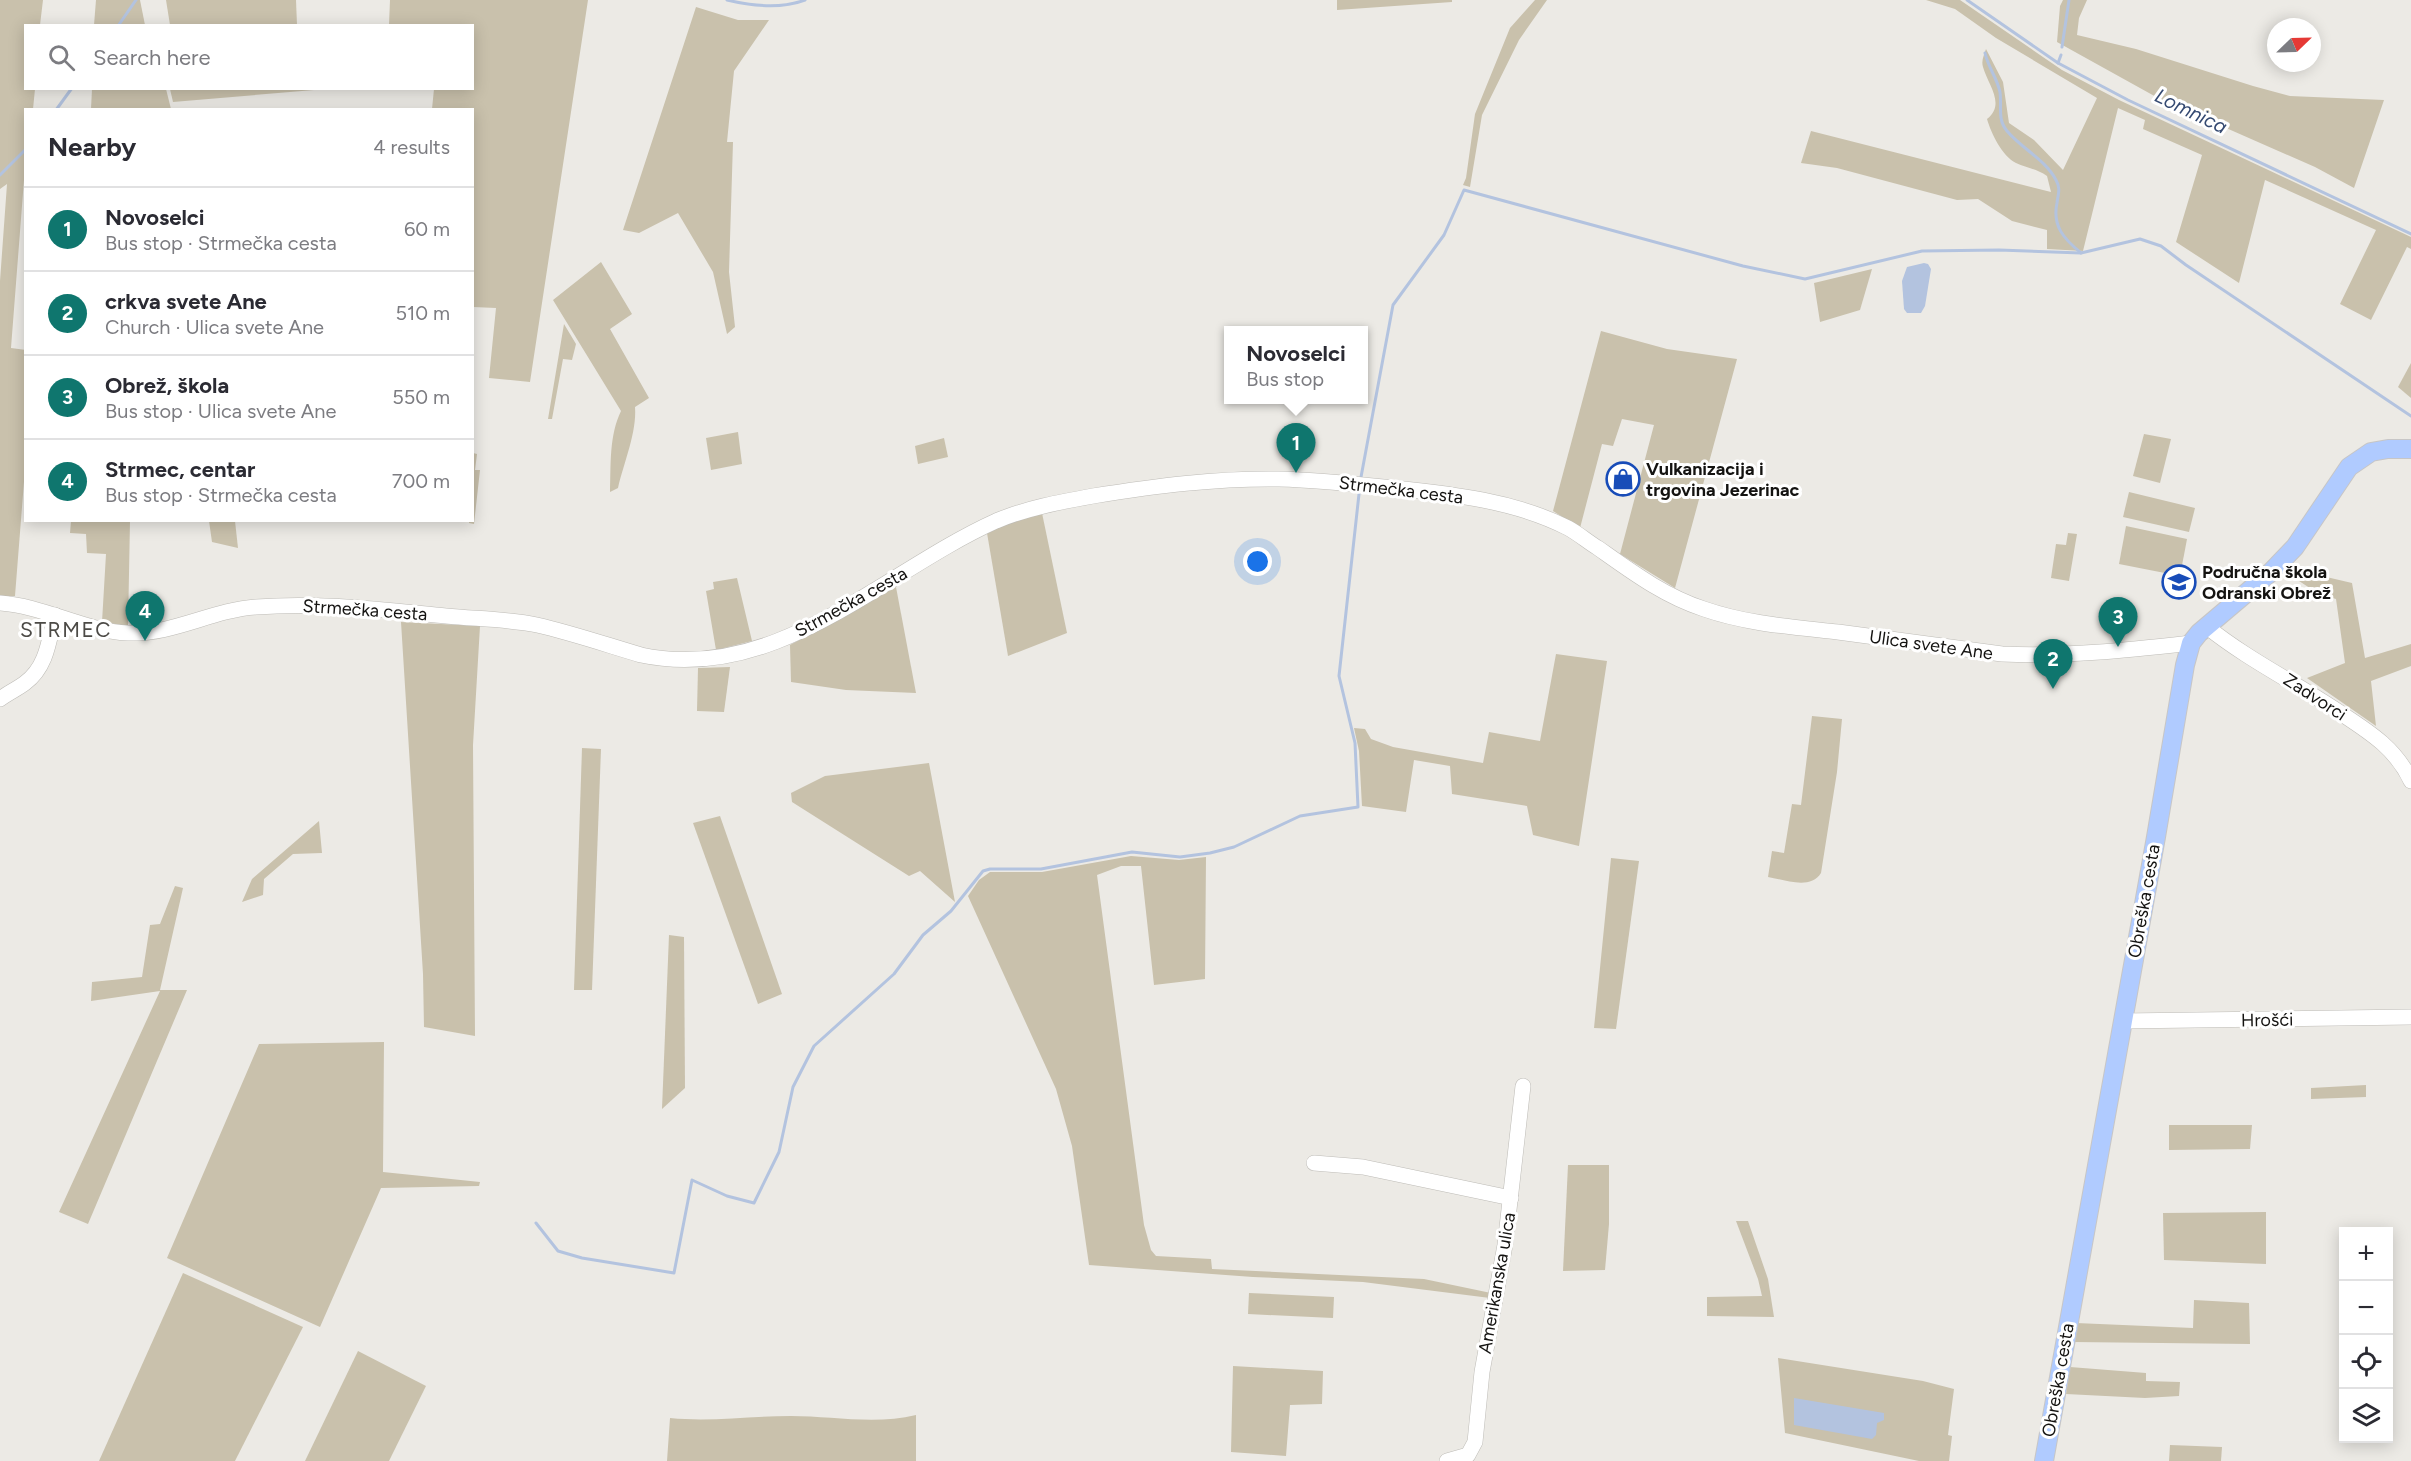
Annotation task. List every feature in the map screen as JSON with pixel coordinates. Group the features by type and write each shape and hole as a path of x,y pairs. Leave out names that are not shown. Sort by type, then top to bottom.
{"main road":[{"name":"Obreška cesta","path":"2044,1461 2185,664 2191,644 2206,626 2248,593 2284,560 2309,527 2342,476 2355,461 2371,452 2411,449"}],"street":[{"name":"Strmečka cesta","path":"0,603 30,608 116,632 138,633 159,631 238,609 292,605 355,607 535,625 659,659 696,660 736,654 792,635 851,604 981,529 1023,511 1082,498 1186,483 1279,479 1426,491 1480,500 1535,515 1570,529 1644,581 1676,598"},
{"name":"Ulica svete Ane","path":"1676,598 1707,610 1748,621 2002,654 2039,656 2087,654 2191,644"},
{"path":"0,699 23,685 40,668 45,657 55,615"},
{"name":"Zadvorci","path":"2206,626 2223,640 2308,691 2380,740 2400,761 2411,781"},
{"name":"Hrošći","path":"2123,1021 2411,1017"},
{"name":"Amerikanska ulica","path":"1447,1461 1468,1455 1475,1442 1482,1372 1505,1245 1523,1086"},
{"path":"1314,1163 1363,1167 1511,1198"}],"shaded area":[{"path":"0,0 43,0 40,24 24,24 24,90 35,90 33,108 24,108 24,180 11,348 24,350 24,482 15,596 0,596 0,281 7,184 0,189"},
{"path":"96,0 140,0 145,24 94,24"},
{"path":"166,0 296,0 297,24 170,24"},
{"path":"390,0 588,0 530,382 489,378 496,308 474,307 474,108 432,108 434,90 474,90 474,24 389,24"},
{"path":"1337,0 1452,0 1452,2 1337,10"},
{"path":"1535,0 1547,0 1519,40 1482,115 1470,187 1463,185 1475,114 1510,28"},
{"path":"1926,0 1960,0 2062,70 2119,100 2411,237 2411,249 2407,247 2371,320 2340,304 2376,230 2265,180 2239,283 2176,242 2202,155 2143,129 2145,120 2118,108 2083,251 2047,249 2047,230 2012,221 1978,199 1957,200 1837,168 1801,163 1811,131 2051,192 2047,176 2011,160 1991,131 1987,119 1995,107 1995,101 1982,65 1986,49 2003,82 2009,123 2034,140 2063,170 2097,98 1996,38 1955,9"},
{"path":"2063,0 2087,0 2079,18 2077,35 2136,49 2290,96 2384,100 2354,188 2315,167 2158,98 2057,42 2060,6"},
{"path":"696,7 738,20 769,20 734,71 727,142 733,142 729,272 735,327 727,334 713,272 678,213 639,233 623,230"},
{"path":"92,90 166,90 171,108 91,108"},
{"path":"170,90 314,90 173,102"},
{"path":"601,262 632,314 610,329 649,398 635,407 632,437 618,488 610,492 614,430 621,411 553,300"},
{"path":"1872,269 1860,310 1820,322 1814,283"},
{"path":"564,324 576,344 572,360 563,359 552,419 548,419"},
{"path":"1601,331 1667,349 1737,359 1675,588 1620,554 1654,425 1622,419 1613,446 1602,444 1580,528 1553,511"},
{"path":"2411,363 2411,398 2398,387"},
{"path":"738,432 742,464 711,470 706,438"},
{"path":"2144,434 2171,439 2160,483 2133,476"},
{"path":"944,438 948,457 918,464 915,446"},
{"path":"474,453 477,454 475,470 480,470 474,524 469,523 474,522"},
{"path":"2129,492 2195,508 2189,532 2123,517"},
{"path":"1042,513 1067,633 1008,656 987,533"},
{"path":"71,522 130,522 128,626 102,622 106,554 87,553 86,534 70,533"},
{"path":"209,522 235,522 238,548 212,542"},
{"path":"2126,526 2187,539 2180,576 2119,564"},
{"path":"2068,533 2077,534 2069,581 2051,578 2056,544 2066,545"},
{"path":"2305,572 2352,583 2365,658 2411,644 2411,666 2371,681 2376,726 2307,678 2345,663 2336,599 2319,594 2299,581"},
{"path":"737,578 752,641 716,650 706,591 714,589 713,582"},
{"path":"896,587 916,693 846,690 791,682 790,645"},
{"path":"401,622 480,626 473,745 475,1036 424,1027 423,974"},
{"path":"1556,654 1607,661 1579,846 1533,835 1527,806 1452,794 1450,766 1414,760 1406,812 1362,806 1359,751 1354,728 1365,729 1371,739 1393,747 1483,763 1489,732 1540,741"},
{"path":"730,667 724,712 697,711 698,668"},
{"path":"1812,716 1842,719 1837,772 1821,873 1817,878 1804,883 1768,877 1772,851 1784,853 1792,804 1801,805"},
{"path":"582,748 601,749 592,990 574,990"},
{"path":"929,763 955,902 920,871 909,876 792,802 791,793 825,776"},
{"path":"720,816 782,994 758,1004 693,823"},
{"path":"319,821 322,853 293,854 264,879 263,895 242,902 252,879"},
{"path":"1131,856 1179,860 1206,857 1205,979 1154,985 1141,866 1121,866 1097,875 1144,1225 1151,1250 1156,1256 1211,1259 1212,1269 1424,1279 1491,1293 1490,1298 1363,1282 1253,1277 1089,1265 1072,1146 1056,1089 968,896 979,880 990,872 1042,872"},
{"path":"1611,858 1639,861 1616,1029 1594,1028"},
{"path":"175,886 183,888 160,990 187,990 88,1224 59,1212 160,991 91,1001 92,982 142,977 150,925 160,924"},
{"path":"669,935 684,937 685,1088 662,1109"},
{"path":"384,1042 383,1172 480,1182 479,1186 381,1188 320,1327 167,1258 259,1044"},
{"path":"2366,1085 2366,1097 2311,1099 2311,1088"},
{"path":"2169,1125 2252,1125 2250,1149 2169,1150"},
{"path":"1568,1165 1609,1165 1609,1224 1605,1270 1563,1271"},
{"path":"2266,1212 2266,1264 2164,1260 2163,1213"},
{"path":"1736,1221 1748,1221 1768,1279 1774,1317 1707,1316 1707,1297 1762,1296"},
{"path":"183,1273 303,1327 235,1461 99,1461"},
{"path":"1249,1293 1334,1297 1333,1318 1248,1314"},
{"path":"2194,1300 2249,1303 2250,1344 2073,1342 2076,1323 2193,1328"},
{"path":"358,1351 426,1386 389,1461 305,1461"},
{"path":"1778,1358 1923,1381 1954,1389 1948,1435 1952,1436 1949,1461 1919,1461 1785,1433"},
{"path":"1233,1366 1323,1371 1322,1404 1290,1405 1286,1456 1231,1452"},
{"path":"2070,1367 2146,1373 2146,1381 2180,1382 2179,1396 2145,1398 2066,1394"},
{"path":"916,1415 916,1461 667,1461 670,1418 791,1416 869,1420"},
{"path":"2170,1445 2222,1447 2221,1461 2169,1461"}],"water":[{"path":"1928,264 1931,269 1925,306 1921,313 1907,313 1904,309 1902,281 1907,267"},
{"path":"1794,1398 1884,1413 1884,1420 1877,1423 1876,1435 1872,1439 1794,1425"}],"waterway":[{"path":"119,24 136,0"},
{"name":"Lomnica","path":"727,0 766,6 786,5 805,0"},
{"name":"Lomnica","path":"1967,0 2058,63 2128,100 2411,234"},
{"path":"2062,47 2069,0"},
{"path":"1985,53 2000,92 2001,117 2004,126 2046,166 2058,183 2056,219 2069,243 2081,253 2140,239 2161,246 2411,416"},
{"path":"2058,63 2061,55"},
{"path":"57,108 71,90"},
{"path":"0,175 24,151"},
{"path":"1361,477 1393,305 1444,235 1464,190 1743,266 1805,279 1922,251 1999,250 2081,253"},
{"path":"536,1223 558,1251 582,1258 674,1273 692,1180 727,1196 754,1203 779,1152 793,1087 814,1046 894,974 923,935 951,911 983,871 1041,869 1132,852 1180,857 1210,853 1234,847 1300,816 1358,807 1355,743 1339,676 1359,494"}],"place":[{"name":"Novoselci","path":"1296,473"},
{"name":"Vulkanizacija i trgovina Jezerinac","path":"1623,479"},
{"name":"Područna škola Odranski Obrež","path":"2179,582"},
{"name":"Strmec, centar","path":"145,641"},
{"name":"Obrež, škola","path":"2118,647"},
{"name":"crkva svete Ane","path":"2053,689"}],"district":[{"name":"STRMEC","path":"66,630"}]}
